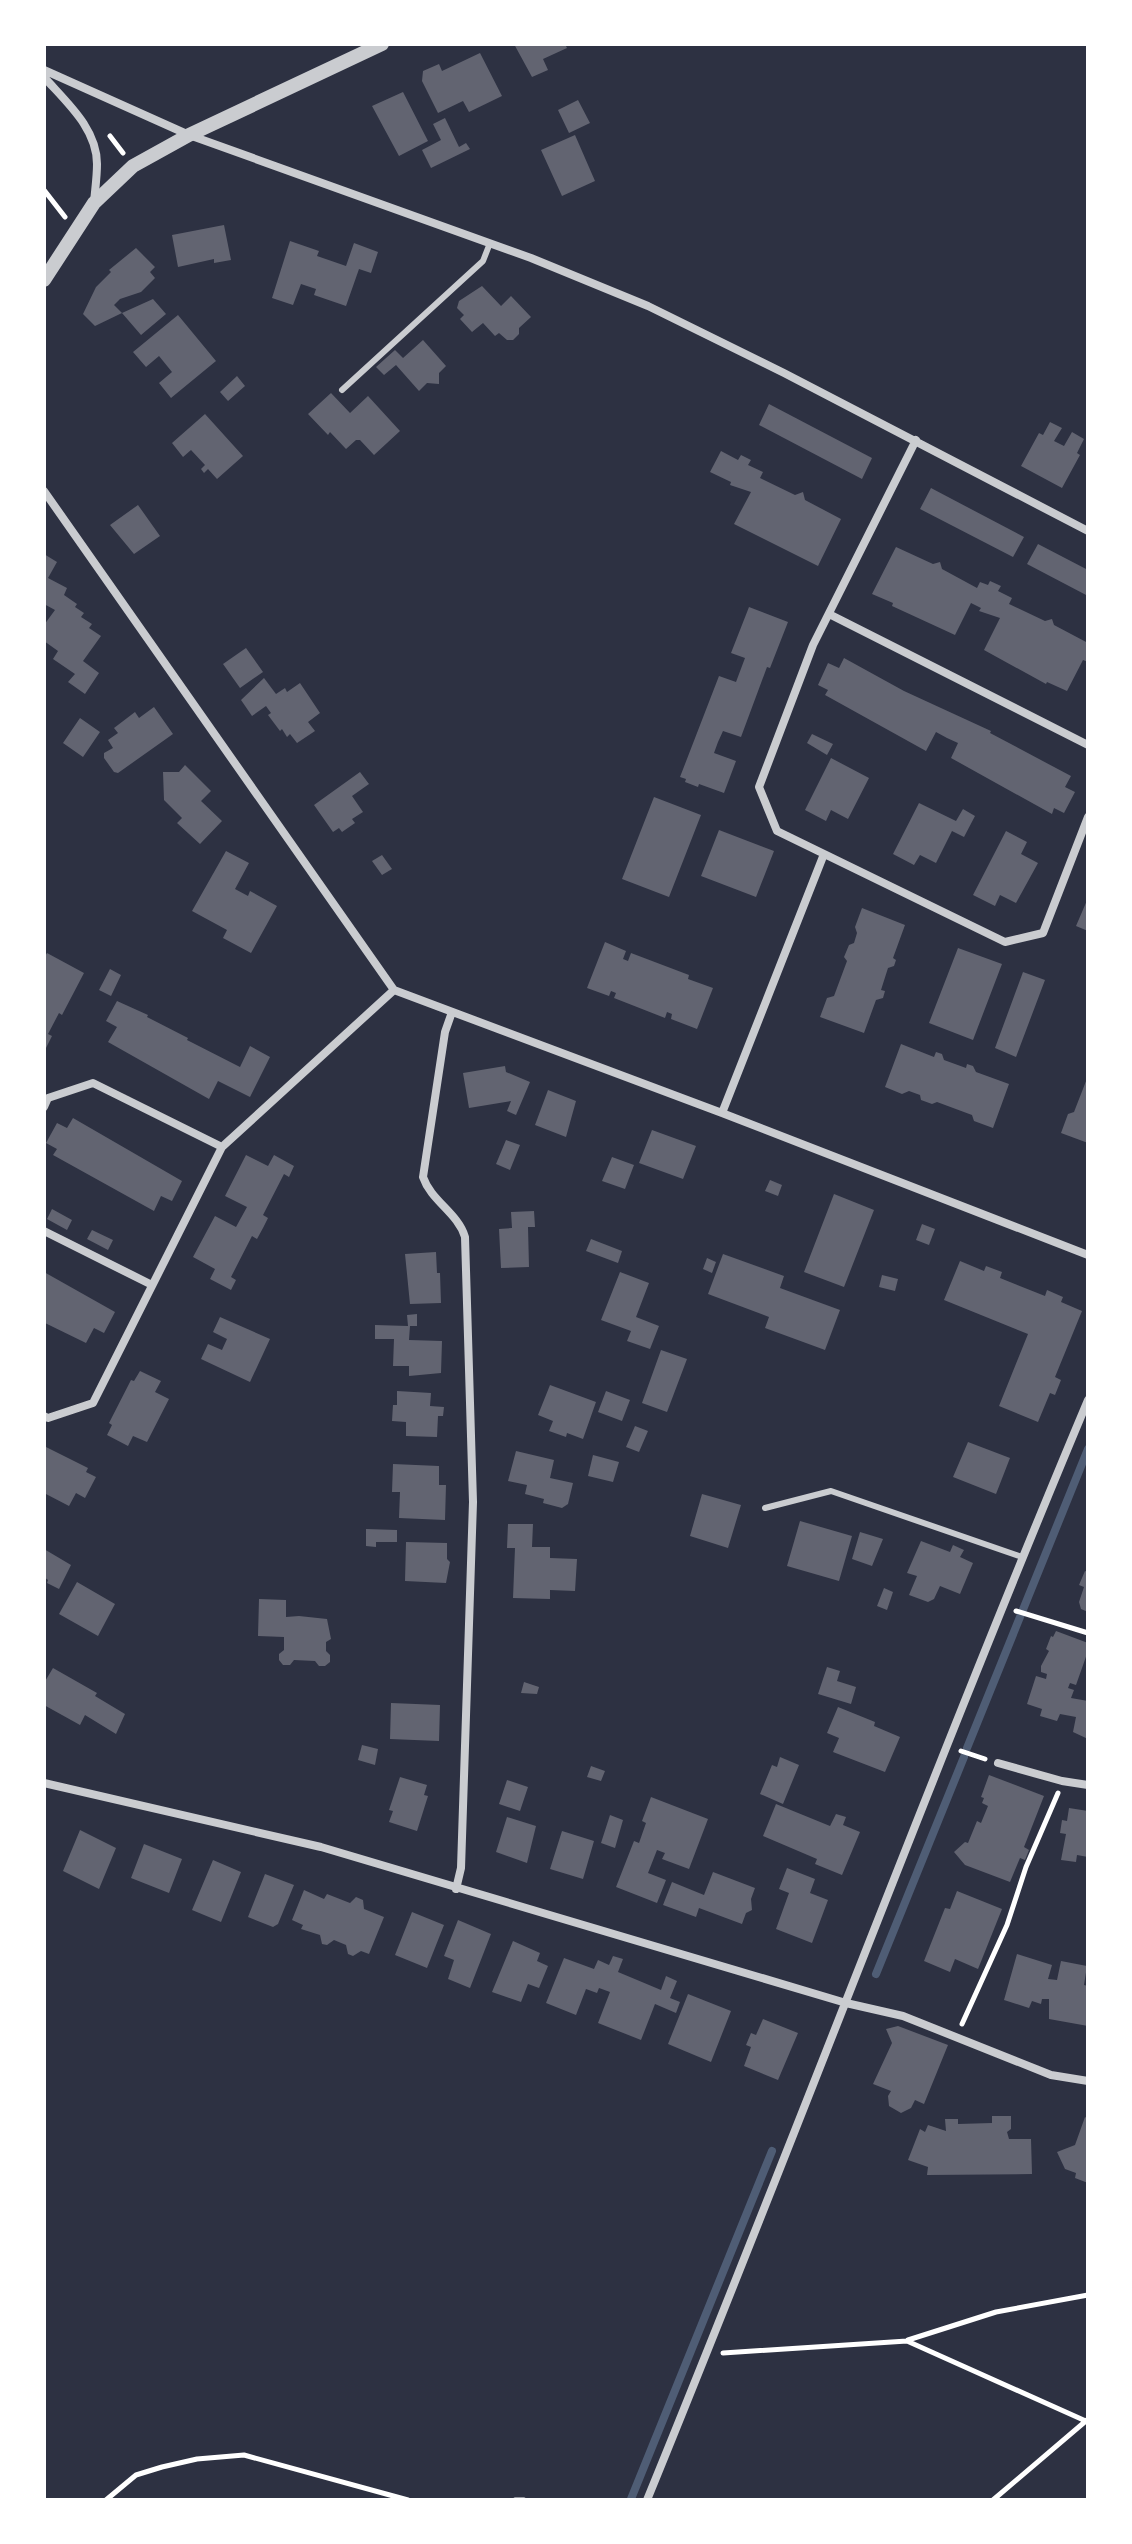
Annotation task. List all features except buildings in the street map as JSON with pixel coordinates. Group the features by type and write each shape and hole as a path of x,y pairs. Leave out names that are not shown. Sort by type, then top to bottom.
{"street":[{"path":"44,280 94,203 133,166 189,135 382,44"},
{"path":"44,70 189,135 490,243 595,284 704,332 1088,531"},
{"path":"44,77 82,120 91,140 97,162 94,203"},
{"path":"916,440 813,645 759,787 777,831 1005,942 1043,933 1088,817"},
{"path":"44,491 394,990 1088,1255"},
{"path":"829,614 1088,745"},
{"path":"722,1113 824,854"},
{"path":"44,1416 48,1418 93,1403 222,1147 394,990"},
{"path":"452,1012 445,1032 423,1177 427,1189 462,1227 465,1237 473,1502 461,1868 456,1889"},
{"path":"44,1107 48,1098 93,1083 222,1147"},
{"path":"44,1231 152,1285"},
{"path":"647,2500 1022,1557 1088,1400"},
{"path":"998,1763 1088,1785"},
{"path":"44,1783 321,1847 846,2003 903,2016 1051,2075 1088,2081"}],"lane":[{"path":"342,390 483,261 490,243"},
{"path":"765,1508 831,1491 1022,1557"}],"path":[{"path":"91,140 107,132 118,104"},
{"path":"44,190 75,229"},
{"path":"1035,1616 1088,1633"},
{"path":"949,1747 998,1763"},
{"path":"957,2035 1007,1925 1026,1867 1062,1781"},
{"path":"707,2354 907,2341 996,2312 1088,2295"},
{"path":"907,2341 1087,2420 993,2500"},
{"path":"106,2500 136,2475 197,2459 244,2455 408,2500"},
{"path":"515,2500 524,2500"}],"waterway":[{"path":"967,1748 1088,1449"},
{"path":"876,1974 964,1757"},
{"path":"631,2499 772,2151"}]}
